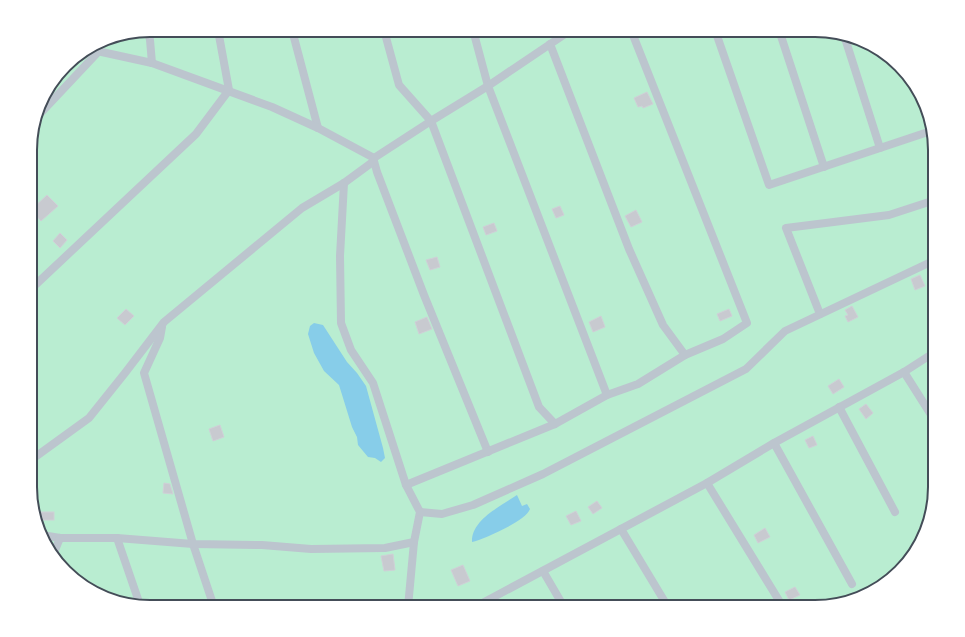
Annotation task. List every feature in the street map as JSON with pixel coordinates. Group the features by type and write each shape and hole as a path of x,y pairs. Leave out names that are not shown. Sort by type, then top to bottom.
{"street":[{"path":"149,37 152,63"},
{"path":"37,283 196,134 229,90 219,37"},
{"path":"294,37 318,128"},
{"path":"386,37 400,84 431,121 539,407 555,424"},
{"path":"475,37 488,86 607,395"},
{"path":"37,456 89,418 164,322 302,208 344,183 374,160 431,121 488,86 560,37"},
{"path":"406,485 555,424 607,395 638,384 685,355 723,339 747,322 634,37"},
{"path":"717,37 769,185 927,132"},
{"path":"781,37 824,167"},
{"path":"846,41 880,148"},
{"path":"550,44 629,249 663,325 685,355"},
{"path":"46,108 99,51 152,63 272,107 318,128 374,160 377,172 424,295 488,452"},
{"path":"344,183 340,256 341,323 351,350 373,383 406,485 420,512 414,542 409,600"},
{"path":"820,314 786,228 889,215 928,202"},
{"path":"420,512 442,514 473,506 543,474 746,369 785,331 928,263"},
{"path":"164,322 160,338 144,373 193,544 212,600"},
{"path":"488,600 707,483 774,443 904,372 928,357"},
{"path":"904,372 928,410"},
{"path":"839,407 895,512"},
{"path":"774,443 852,584"},
{"path":"707,483 779,600"},
{"path":"621,529 664,600"},
{"path":"49,536 60,538 117,538 193,544 262,545 311,548 385,548 414,542"},
{"path":"55,549 60,538"},
{"path":"117,538 138,599"},
{"path":"543,571 560,600"}],"green space":[{"path":"142,37 815,37 845,41 878,56 900,75 913,93 922,113 928,142 928,495 922,524 909,550 890,572 872,585 852,594 823,600 142,600 113,594 81,577 70,567 56,550 41,517 38,502 38,135 41,120 49,100 60,81 75,65 93,52 113,43"}],"water":[{"path":"314,323 323,325 347,362 366,386 385,458 381,462 375,458 368,457 358,445 357,437 352,427 339,385 324,371 314,353 308,334 310,326"},
{"path":"517,495 522,506 527,504 530,509 527,514 504,529 472,542 476,527 482,520 495,509"}],"building":[{"path":"647,92 653,104 643,108 642,106 638,107 634,98"},
{"path":"47,195 58,206 41,221 37,217 37,204"},
{"path":"560,206 564,215 556,218 552,209"},
{"path":"636,210 642,222 631,227 625,216"},
{"path":"494,223 497,231 486,235 483,227"},
{"path":"60,233 67,240 60,248 53,241"},
{"path":"437,257 440,267 430,270 426,260"},
{"path":"920,275 925,286 915,290 911,279"},
{"path":"852,306 858,317 848,322 845,316 848,315 845,310"},
{"path":"126,309 134,316 125,325 117,318"},
{"path":"729,309 732,316 720,321 717,314"},
{"path":"601,316 605,327 593,332 589,322"},
{"path":"427,317 432,329 419,334 415,322"},
{"path":"839,379 844,387 833,394 828,386"},
{"path":"866,404 873,413 866,419 859,409"},
{"path":"220,425 224,437 213,441 209,429"},
{"path":"813,436 817,445 809,448 805,440"},
{"path":"164,483 170,484 173,494 163,493"},
{"path":"597,501 602,508 593,514 588,507"},
{"path":"576,511 581,521 571,525 566,516"},
{"path":"41,512 54,512 54,520 42,520"},
{"path":"765,528 770,537 758,543 754,535"},
{"path":"393,554 395,570 384,571 381,556"},
{"path":"463,565 470,581 458,586 451,570"},
{"path":"795,587 800,595 789,600 785,592"}]}
